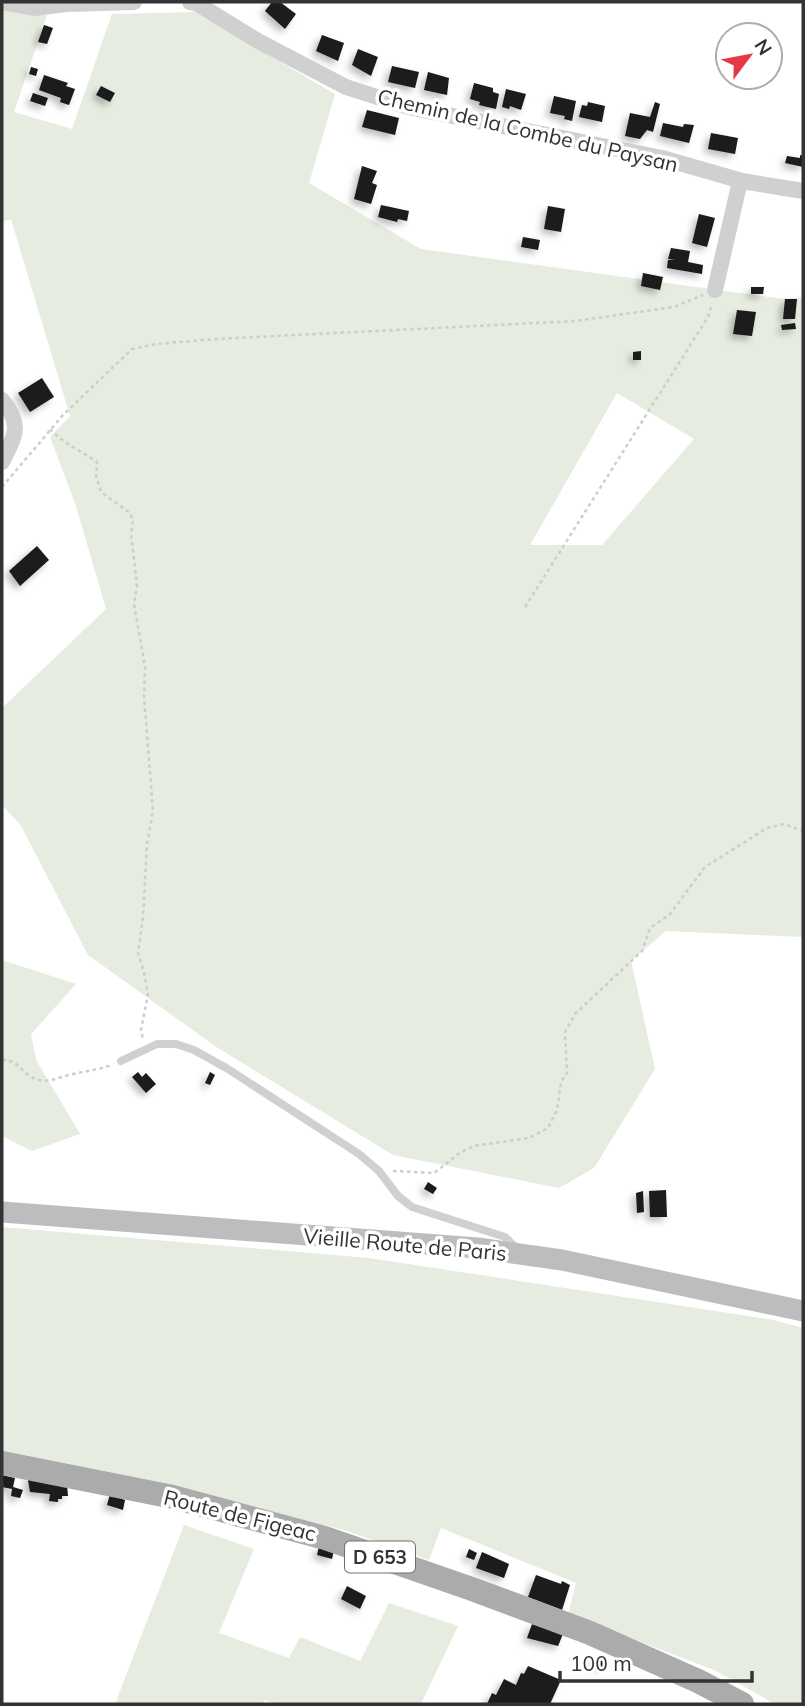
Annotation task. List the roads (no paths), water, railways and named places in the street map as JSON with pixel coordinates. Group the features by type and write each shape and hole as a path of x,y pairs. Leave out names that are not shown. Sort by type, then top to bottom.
{"main road":[{"name":"Route de Figeac","path":"2,1463 173,1497 325,1538 590,1633 698,1681 742,1704"}],"street":[{"path":"2,2 34,8 134,2"},
{"name":"Chemin de la Combe du Paysan","path":"190,2 346,87 408,107 662,158 740,181 803,191"},
{"path":"715,290 740,181"},
{"path":"2,400 12,411 16,425 5,456"},
{"name":"Vieille Route de Paris","path":"2,1212 478,1248 562,1260 803,1311"}],"lane":[{"path":"121,1061 145,1049 166,1043 194,1050 359,1154 379,1171 398,1196 412,1208 505,1237 522,1254"}]}
